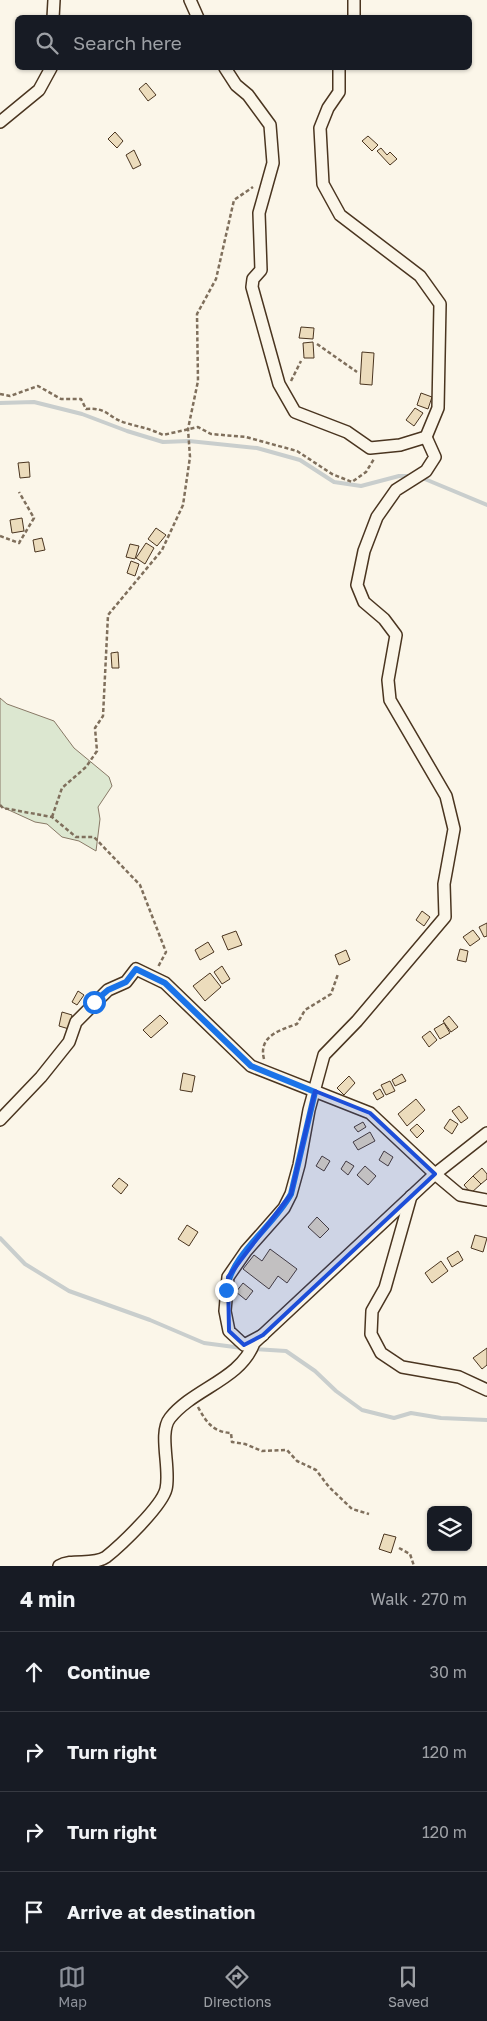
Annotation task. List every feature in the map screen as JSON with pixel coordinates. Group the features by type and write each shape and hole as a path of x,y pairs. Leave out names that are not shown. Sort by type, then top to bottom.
{"street":[{"path":"53,15 54,0"},
{"path":"190,0 197,15"},
{"path":"354,0 354,15"},
{"path":"0,122 39,90 50,70"},
{"path":"226,70 236,86 248,95 270,126 272,163 258,213 261,270 253,279 252,287 279,384 295,412 347,432 370,448 400,445 426,437"},
{"path":"258,1339 244,1345 228,1331 225,1311 228,1277 246,1251 284,1208 291,1194 324,1055 357,1021 445,917 444,884 454,829 446,796 390,700 388,680 396,635 384,619 364,602 357,585 364,550 377,517 396,490 426,470 435,457 426,437 438,408 440,304 420,276 340,215 323,184 320,128 328,108 339,92 339,70"},
{"path":"0,1120 42,1077 69,1042 76,1022 94,1002 108,990 126,982 136,969 165,983 251,1066 370,1113 434,1174 460,1194 487,1200"},
{"path":"59,1566 64,1563 86,1563 105,1559 150,1515 166,1490 167,1455 165,1436 170,1419 249,1356 258,1339 411,1195 434,1174 487,1133"},
{"path":"411,1195 385,1288 372,1311 371,1334 381,1353 402,1367 459,1377 487,1390"}],"path":[{"path":"52,817 62,788 86,767 97,751 95,728 103,716 108,615 162,550 183,504 190,457 188,429 198,381 197,314 216,279 234,200 269,177"},
{"path":"317,344 357,372"},
{"path":"285,393 301,361"},
{"path":"0,394 10,396 38,386 60,399 80,399 86,409 99,408 124,423 146,426 163,435 198,427 211,434 246,437 298,451 332,474 352,482 366,472 378,447"},
{"path":"0,536 19,542 34,518 20,492"},
{"path":"0,805 3,808 52,817 76,837 94,837 140,885 166,952 153,977"},
{"path":"267,1072 262,1051 265,1041 275,1032 297,1024 305,1010 331,994 338,974"},
{"path":"193,1399 206,1422 220,1432 231,1432 232,1442 245,1444 262,1452 287,1450 297,1461 316,1470 352,1509 369,1514"},
{"path":"399,1548 410,1554 414,1566"}],"highlighted area":[{"path":"315,1091 370,1113 435,1174 263,1335 244,1345 229,1331 228,1277 291,1194"}],"green space":[{"path":"0,698 7,704 54,721 74,748 109,777 112,786 98,807 100,819 96,851 79,841 62,837 47,824 35,822 0,806"}],"building":[{"path":"146,83 156,95 148,101 139,89"},
{"path":"115,132 123,141 117,148 108,139"},
{"path":"368,136 378,145 372,151 362,141"},
{"path":"381,148 387,155 390,152 397,159 390,165 377,151"},
{"path":"134,150 141,165 133,169 126,155"},
{"path":"301,327 314,328 313,339 299,338"},
{"path":"313,342 314,358 304,358 303,343"},
{"path":"362,352 374,353 372,385 360,384"},
{"path":"421,393 432,397 428,409 417,405"},
{"path":"415,408 423,413 414,426 406,420"},
{"path":"29,462 30,477 20,478 18,463"},
{"path":"22,518 24,531 12,533 10,520"},
{"path":"156,528 166,535 157,546 148,539"},
{"path":"42,538 45,550 35,552 33,540"},
{"path":"146,543 154,548 145,564 136,558"},
{"path":"130,544 139,546 135,559 126,557"},
{"path":"131,561 139,564 135,576 127,573"},
{"path":"118,652 119,668 112,668 111,653"},
{"path":"422,911 430,917 424,926 416,920"},
{"path":"487,923 487,936 484,937 479,927"},
{"path":"473,930 480,939 470,946 463,937"},
{"path":"236,931 242,945 228,950 222,936"},
{"path":"208,942 214,952 200,960 195,950"},
{"path":"460,949 468,951 466,962 457,960"},
{"path":"346,950 350,960 339,965 335,955"},
{"path":"222,966 230,979 222,984 214,972"},
{"path":"210,973 221,987 205,1001 193,986"},
{"path":"78,991 84,995 77,1005 72,1002"},
{"path":"62,1012 72,1015 69,1029 59,1026"},
{"path":"160,1015 168,1023 151,1038 143,1030"},
{"path":"449,1016 458,1027 451,1032 443,1021"},
{"path":"444,1023 450,1033 440,1039 434,1029"},
{"path":"430,1031 437,1040 429,1047 422,1037"},
{"path":"183,1073 195,1076 192,1092 180,1090"},
{"path":"402,1074 406,1081 395,1086 392,1080"},
{"path":"349,1076 355,1083 344,1095 337,1088"},
{"path":"390,1081 395,1091 386,1095 381,1085"},
{"path":"380,1089 384,1096 377,1100 373,1093"},
{"path":"416,1099 425,1110 407,1126 398,1114"},
{"path":"459,1106 468,1118 461,1123 452,1111"},
{"path":"450,1119 458,1124 452,1134 444,1128"},
{"path":"363,1122 366,1127 358,1132 354,1127"},
{"path":"417,1124 424,1131 417,1138 410,1130"},
{"path":"370,1132 375,1141 358,1150 353,1142"},
{"path":"384,1151 393,1157 388,1166 379,1160"},
{"path":"322,1156 330,1161 324,1171 316,1166"},
{"path":"346,1161 354,1166 348,1175 341,1169"},
{"path":"365,1166 376,1176 368,1185 357,1175"},
{"path":"482,1168 487,1174 487,1179 481,1184 473,1176"},
{"path":"473,1176 481,1184 471,1193 464,1185"},
{"path":"119,1178 128,1185 121,1194 112,1186"},
{"path":"317,1217 329,1229 320,1238 308,1227"},
{"path":"187,1225 198,1232 189,1246 178,1239"},
{"path":"475,1235 487,1238 483,1252 471,1248"},
{"path":"270,1249 297,1269 287,1283 278,1276 269,1289 243,1269 254,1255 262,1261"},
{"path":"458,1251 463,1260 452,1267 447,1258"},
{"path":"441,1261 448,1271 432,1283 425,1273"},
{"path":"243,1283 253,1291 246,1300 236,1292"},
{"path":"487,1348 487,1365 482,1369 473,1358"},
{"path":"384,1534 396,1537 391,1553 379,1549"}],"waterway":[{"path":"0,403 34,402 82,414 163,442 189,441 257,448 300,460 334,482 361,486 399,476 411,476"},
{"path":"420,477 487,505"},
{"path":"0,1238 25,1264 69,1291 150,1320 204,1343 242,1348"},
{"path":"252,1349 286,1351 315,1371 336,1391 362,1410 394,1418 411,1413 441,1418 487,1420"}],"route":[{"path":"94,1002 108,990 126,982 136,969 165,983 251,1066 315,1092 309,1110 299,1165 291,1194 284,1208 235,1266 228,1277 226,1290"}]}
